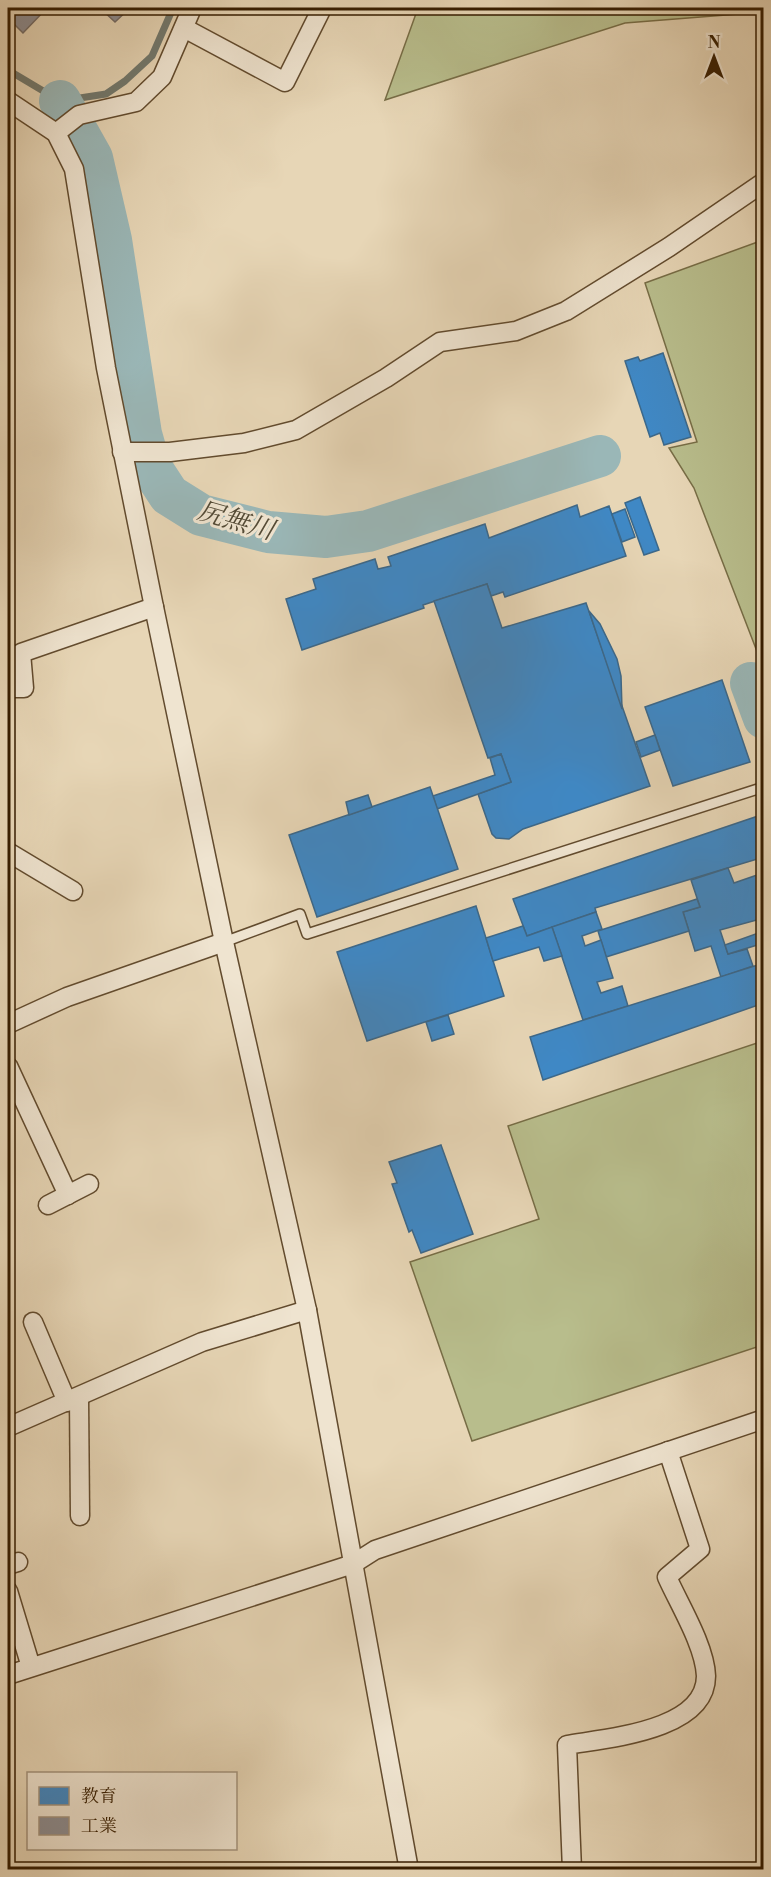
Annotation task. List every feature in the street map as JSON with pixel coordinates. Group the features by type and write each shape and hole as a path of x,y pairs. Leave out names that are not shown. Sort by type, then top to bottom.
{"street":[{"path":"56,133 79,115 136,102 162,77 192,8"},
{"path":"184,28 285,82 322,8"},
{"path":"8,101 56,133 74,169 81,198 106,368 122,452 224,942 307,1310 409,1869"},
{"path":"122,452 170,452 244,443 296,430 386,378 440,342 516,331 566,311 669,247 764,182"},
{"path":"8,688 24,688 21,653 154,607"},
{"path":"8,852 73,891"},
{"path":"8,1024 67,997 224,942"},
{"path":"8,1066 68,1195"},
{"path":"48,1205 89,1185"},
{"path":"8,1427 202,1342 307,1310"},
{"path":"33,1322 73,1400 80,1516"},
{"path":"8,1675 353,1564 375,1550 764,1419"},
{"path":"572,1869 567,1744 618,1737 682,1716 701,1697 706,1677 702,1656 667,1577 700,1549 668,1450"},
{"path":"8,1591 31,1667"}],"lane":[{"path":"224,942 300,914 307,934 764,787"}],"green space":[{"path":"418,8 763,8 764,12 625,23 385,100"},
{"path":"764,240 763,667 694,488 669,448 697,442 645,283"},
{"path":"763,1041 763,1345 472,1441 410,1262 539,1219 508,1126"}],"building: 教育":[{"path":"663,353 691,437 664,445 660,433 650,437 625,361 638,357 640,361"},
{"path":"640,497 659,550 644,555 625,503"},
{"path":"577,505 580,517 609,506 626,556 505,597 503,592 491,596 487,584 302,650 286,599 316,589 313,579 375,559 378,569 391,566 388,557 485,524 489,538"},
{"path":"625,509 635,537 622,542 612,514"},
{"path":"487,584 502,628 586,603 650,786 523,829 509,839 496,838 492,834 478,794 511,782 501,754 488,758 434,601"},
{"path":"589,611 600,624 617,659 621,676 622,709"},
{"path":"722,680 750,762 673,786 645,707"},
{"path":"655,735 660,750 641,757 636,742"},
{"path":"501,754 511,782 437,809 433,796 495,775 490,758"},
{"path":"430,787 458,869 317,917 289,835"},
{"path":"368,795 372,807 349,815 346,802"},
{"path":"758,816 764,834 764,857 595,908 596,912 527,936 513,899"},
{"path":"728,868 734,883 760,874 759,870 764,869 764,918 720,930 728,954 747,949 753,966 721,977 711,946 695,951 683,912 700,907 691,880"},
{"path":"697,899 700,907 683,912 689,931 606,957 598,931"},
{"path":"476,906 504,996 367,1041 337,952"},
{"path":"596,912 602,929 582,936 585,946 601,940 613,978 597,982 601,993 622,986 628,1006 583,1020 552,927"},
{"path":"523,926 527,936 552,927 562,956 544,961 539,947 493,961 486,938"},
{"path":"764,931 764,943 728,954 725,945"},
{"path":"764,963 764,1003 543,1080 530,1037"},
{"path":"448,1015 454,1034 432,1041 426,1022"},
{"path":"441,1145 473,1234 421,1253 412,1230 409,1232 392,1184 397,1183 389,1162"}],"building: 工業":[{"path":"8,8 47,8 23,33 8,18"},
{"path":"100,8 130,8 115,22"}],"waterway":[{"path":"8,70 60,101 106,94 125,81 152,56 173,8"},
{"name":"尻無川","path":"60,101 92,158 111,240 141,434 150,466 169,495 201,515 268,532 326,537 368,531 600,456"},
{"name":"尻無川","path":"751,683 764,718"}]}
